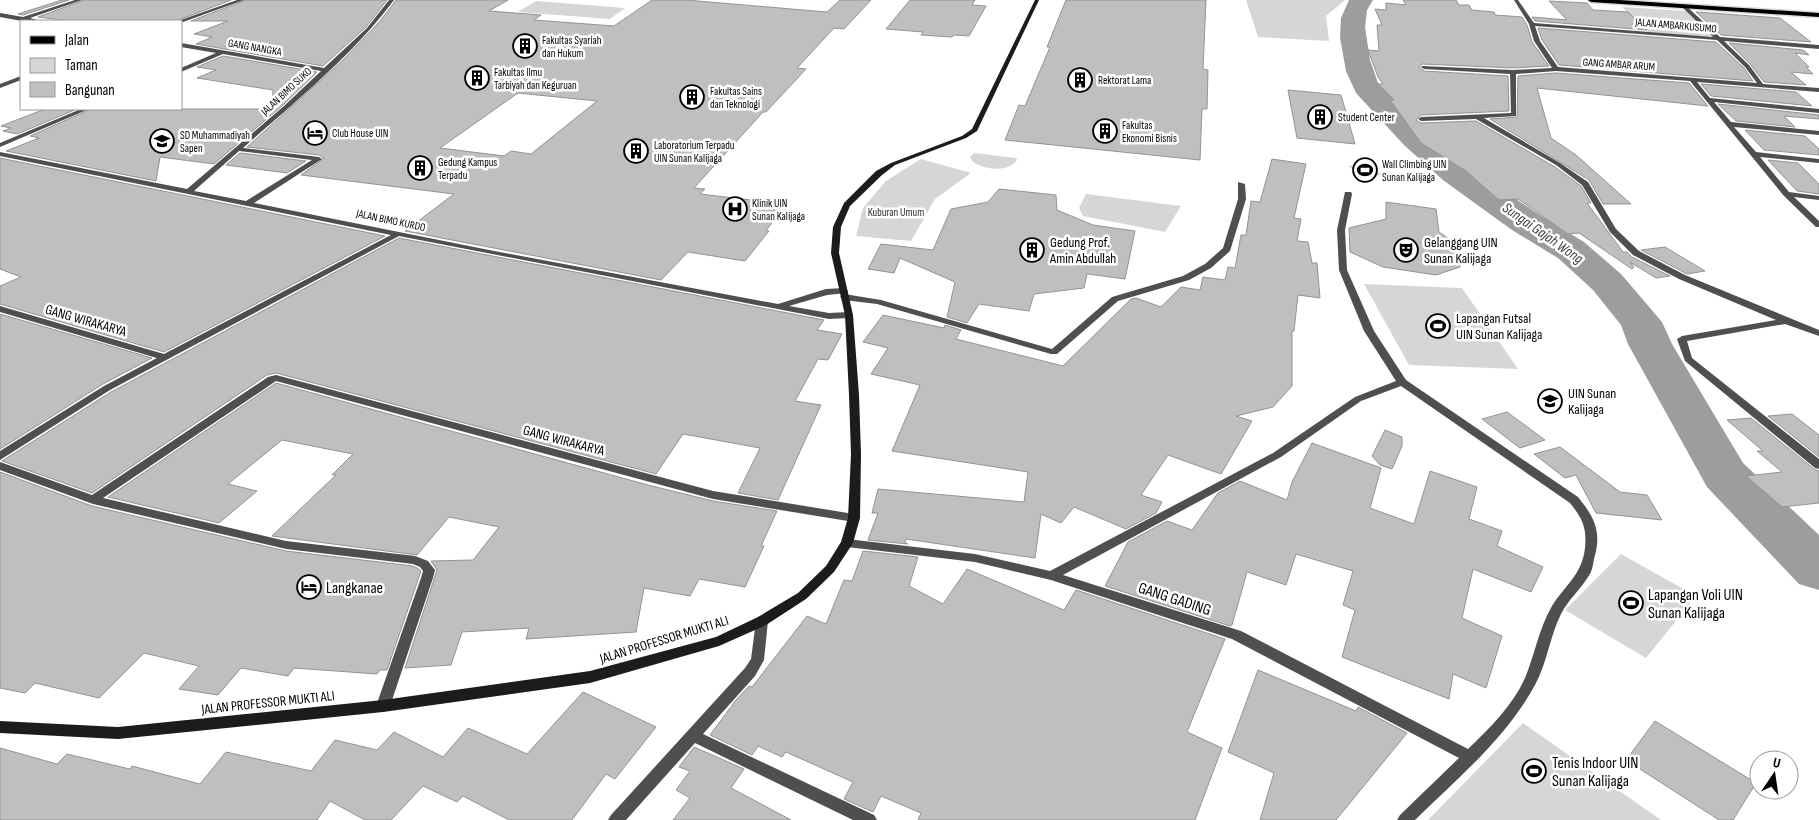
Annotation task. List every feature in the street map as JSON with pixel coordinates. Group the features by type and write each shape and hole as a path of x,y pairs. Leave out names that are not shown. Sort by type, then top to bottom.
{"main road":[{"name":"JALAN PROFESSOR MUKTI ALI","path":"0,728 118,733 383,706 590,678 719,641 762,621 802,596 830,569 847,543 854,518 856,454 849,315 836,254 837,227 847,205 879,173 893,164 964,137 976,130 1037,0"},
{"path":"1591,0 1819,16"},
{"path":"1678,0 1819,9"}],"street":[{"path":"22,19 80,0"},
{"path":"182,21 242,0"},
{"name":"JALAN BIMO SUKO","path":"188,192 286,108 369,29 392,0"},
{"path":"1516,0 1532,24 1537,41 1556,69"},
{"path":"1685,6 1747,66 1761,85"},
{"path":"0,15 30,20"},
{"name":"JALAN AMBARKUSUMO","path":"1532,24 1819,47"},
{"name":"GANG NANGKA","path":"182,45 325,70"},
{"path":"182,70 224,52"},
{"name":"GANG AMBAR ARUM","path":"1424,67 1513,72 1556,69 1819,90"},
{"path":"1421,119 1514,115 1513,72"},
{"path":"0,86 20,78"},
{"path":"1691,80 1787,194 1819,225"},
{"path":"1708,100 1819,111"},
{"path":"0,145 84,110"},
{"path":"1479,118 1558,164 1585,184 1614,230 1636,252 1682,277 1819,333"},
{"path":"1728,124 1819,133"},
{"path":"237,150 319,160 248,202"},
{"name":"JALAN BIMO KURDO","path":"0,154 778,307 829,316 849,315"},
{"path":"1752,154 1819,161"},
{"name":"JALAN BIMO KURDO","path":"778,307 826,292 844,294 1054,352 1115,299 1186,278 1208,266 1227,249 1242,199 1241,184"},
{"path":"1348,194 1341,230 1343,270 1369,331 1402,382 1574,500 1586,515 1592,532 1591,550 1584,574 1558,609 1548,629 1531,680 1517,704 1495,732 1405,820"},
{"path":"1787,194 1819,198"},
{"path":"0,456 107,388 400,233"},
{"name":"GANG WIRAKARYA","path":"0,310 165,357"},
{"path":"1786,321 1682,339 1688,359 1819,465"},
{"name":"GANG WIRAKARYA","path":"94,500 271,379 284,378 714,495 854,518"},
{"path":"1050,576 1277,455 1358,399 1402,382"},
{"path":"0,466 94,500 286,545 415,560 424,564 428,570 427,578 383,706"},
{"name":"GANG GADING","path":"847,543 975,558 1050,576 1236,635 1469,756"},
{"path":"616,820 750,672 757,660 762,621"},
{"path":"692,735 869,820"}],"green space":[{"path":"1246,0 1345,0 1326,16 1329,41 1258,37"},
{"path":"536,1 625,8 610,19 518,12"},
{"path":"1622,7 1687,11 1712,35 1708,37 1648,32"},
{"path":"974,153 1016,158 1017,160 1008,167 995,169 972,161 970,157"},
{"name":"Kuburan Umum","path":"921,159 971,173 935,199 911,241 856,236 863,208 886,181"},
{"name":"Wall Climbing UIN Sunan Kalijaga","path":"1367,164 1382,175 1363,177 1348,166"},
{"path":"1086,194 1181,206 1165,232 1083,216 1079,208"},
{"name":"Lapangan Futsal UIN Sunan Kalijaga","path":"1364,284 1462,288 1518,369 1409,365"},
{"name":"Lapangan Voli UIN Sunan Kalijaga","path":"1621,554 1696,596 1646,658 1565,610"},
{"name":"Tenis Indoor UIN Sunan Kalijaga","path":"1523,723 1661,820 1428,820"}],"building":[{"path":"62,0 69,0 23,15 18,14"},
{"path":"84,0 231,0 179,20 61,20 38,17"},
{"path":"246,0 387,0 366,27 323,66 196,44 212,37 194,34 228,21 191,21"},
{"path":"396,0 508,0 489,11 541,15 534,20 614,26 652,0 686,0 827,12 840,0 871,0 844,29 834,28 797,68 806,69 766,112 763,112 694,188 705,189 700,194 785,204 766,231 769,231 745,261 688,252 661,280 405,231 454,194 301,175 324,158 319,155 247,147 343,60 380,21","holes":["518,93 597,101 531,154 511,151 504,156 440,148"]},
{"path":"910,0 975,0 972,5 986,6 969,36 921,35 923,32 886,29"},
{"path":"1066,0 1206,0 1203,69 1208,70 1207,109 1202,109 1200,160 1005,140 1019,105 1025,106 1050,47 1047,47"},
{"path":"1403,0 1456,0 1459,5 1469,5 1472,10 1494,12 1495,15 1522,17 1527,25 1532,42 1549,66 1513,68 1422,64 1419,67 1424,71 1508,76 1509,111 1421,115 1416,120 1421,123 1476,121 1555,167 1581,186 1591,203 1587,203 1623,252 1627,252 1632,257 1670,276 1656,278 1630,262 1634,267 1632,269 1579,233 1568,234 1518,199 1499,200 1466,171 1421,143 1390,100 1394,100 1378,84 1383,84 1378,77 1368,50 1379,51 1377,25 1382,25 1375,9 1386,10 1386,3 1406,5"},
{"path":"1549,1 1587,3 1593,10 1628,12 1647,30 1535,21 1532,17 1567,20"},
{"path":"1696,12 1780,18 1811,42 1721,35"},
{"path":"1538,28 1716,42 1744,68 1753,81 1559,65 1542,40"},
{"path":"1729,43 1803,50 1809,55 1795,53 1809,67 1806,67 1813,74 1791,72 1806,85 1764,82 1750,64"},
{"path":"223,56 317,72 283,105 214,164 160,157 156,181 6,151 39,138 30,136 89,110 272,109 273,90 197,78 216,70 197,67"},
{"path":"1556,73 1689,83 1708,106 1537,88 1551,138 1576,155 1631,204 1603,204 1589,180 1490,119 1517,117 1518,76"},
{"path":"1701,84 1796,92 1812,106 1711,96"},
{"name":"Student Center","path":"1288,90 1341,95 1355,144 1297,138"},
{"path":"1718,104 1819,115 1819,119 1784,116 1795,127 1736,121"},
{"path":"42,110 75,110 17,134 3,131 11,128 1,126"},
{"path":"1745,130 1805,136 1819,149 1819,155 1764,150"},
{"path":"240,153 306,161 287,173 226,165"},
{"path":"0,158 385,236 164,352 0,304 0,286 21,277 0,269"},
{"path":"1272,159 1306,164 1294,218 1301,219 1297,241 1308,242 1312,263 1317,263 1320,298 1298,295 1294,331 1292,331 1292,386 1273,407 1236,416 1252,421 1221,474 1168,455 1141,495 1162,502 1156,513 1126,529 1074,507 1061,523 1041,514 1035,558 906,539 905,543 908,544 868,540 878,513 872,513 878,489 1024,502 1028,472 892,451 920,385 871,374 888,348 863,342 883,315 944,328 945,325 961,330 956,339 1063,366 1131,299 1136,298 1161,307 1181,287 1200,290 1203,277 1225,280 1228,267 1235,268 1241,235 1246,235 1251,201 1260,202"},
{"path":"1768,160 1798,163 1819,184 1819,194 1797,191"},
{"name":"Gedung Prof. Amin Abdullah","path":"999,189 1056,195 1057,210 1093,225 1135,231 1125,279 1087,274 1084,288 1034,294 1029,311 979,304 967,323 947,317 955,282 900,258 894,273 868,269 881,244 933,250 951,209 988,202"},
{"name":"Gelanggang UIN Sunan Kalijaga","path":"1386,202 1436,209 1439,232 1461,247 1460,267 1436,275 1383,267 1350,252 1349,228 1386,219"},
{"path":"399,238 824,320 817,330 842,334 828,360 818,359 795,401 821,405 778,500 738,493 760,448 683,434 656,474 276,373 267,375 92,493 2,461 111,392"},
{"path":"1665,247 1705,271 1687,274 1641,250"},
{"path":"0,314 152,358 103,384 0,449"},
{"path":"276,383 648,485 713,501 777,511 761,546 764,546 745,587 699,579 690,596 644,588 636,632 526,639 529,628 462,632 451,665 405,668 437,570 431,561 473,560 499,527 449,517 417,555 272,536 336,475 332,475 353,454 282,440 228,484 257,491 219,523 108,497"},
{"path":"1507,412 1545,440 1520,448 1482,419"},
{"path":"1792,414 1819,435 1819,457 1768,416"},
{"path":"1751,418 1819,471 1819,503 1782,507 1746,476 1782,472 1757,451 1763,451 1727,420"},
{"path":"1385,430 1402,437 1402,446 1392,469 1380,465 1372,456"},
{"path":"1312,443 1381,468 1370,508 1414,524 1430,471 1477,487 1469,519 1502,531 1497,546 1543,567 1531,592 1473,569 1462,618 1502,636 1486,688 1453,674 1449,699 1342,657 1355,610 1343,605 1353,571 1296,554 1286,585 1247,572 1232,625 1230,626 1105,586 1128,542 1167,521 1192,530 1218,493 1240,481 1287,500 1292,482"},
{"path":"1560,447 1620,492 1647,495 1662,520 1596,513 1576,475 1565,478 1534,454"},
{"path":"0,472 92,506 208,533 286,551 413,566 419,569 421,571 387,670 380,670 377,674 294,668 288,676 241,668 218,695 179,689 199,666 144,653 99,698 35,683 25,693 0,688"},
{"path":"863,551 918,557 909,586 943,604 967,569 1064,610 1076,590 1225,639 1187,732 1222,748 1195,820 918,820 921,813 881,796 873,812 844,799 853,782 786,752 782,757 758,746 752,755 710,735 736,700 749,686 752,687 807,616 826,624 844,580 852,581"},
{"path":"1258,670 1356,711 1358,707 1407,733 1336,820 1260,820 1274,773 1228,752"},
{"path":"583,692 656,727 615,779 606,774 572,820 509,820 463,796 457,802 423,786 391,820 365,820 330,801 317,820 0,820 0,748 57,764 67,754 130,769 132,766 200,784 226,752 311,771 335,740 377,750 394,732 443,757 468,728 527,754"},
{"path":"1655,721 1749,779 1749,794 1733,820 1719,820 1626,760"},
{"path":"694,747 744,769 731,788 791,820 673,820 690,798 676,790 690,771 679,767"}],"waterway":[{"name":"Sungai Gajah Wong","path":"1361,0 1355,9 1352,27 1356,60 1366,87 1415,138 1455,173 1525,222 1571,250 1607,282 1641,322 1650,344 1725,475 1819,569"}],"place":[{"name":"Fakultas Syariah dan Hukum","path":"525,46"},
{"name":"Fakultas Ilmu Tarbiyah dan Keguruan","path":"477,78"},
{"name":"Rektorat Lama","path":"1080,80"},
{"name":"Fakultas Sains dan Teknologi","path":"692,97"},
{"name":"Student Center","path":"1320,117"},
{"name":"Fakultas Ekonomi Bisnis","path":"1105,131"},
{"name":"Club House UIN","path":"315,133"},
{"name":"SD Muhammadiyah Sapen","path":"162,141"},
{"name":"Laboratorium Terpadu UIN Sunan Kalijaga","path":"636,151"},
{"name":"Gedung Kampus Terpadu","path":"420,168"},
{"name":"Wall Climbing UIN Sunan Kalijaga","path":"1365,170"},
{"name":"Klinik UIN Sunan Kalijaga","path":"735,209"},
{"name":"Gedung Prof. Amin Abdullah","path":"1032,250"},
{"name":"Gelanggang UIN Sunan Kalijaga","path":"1406,250"},
{"name":"Lapangan Futsal UIN Sunan Kalijaga","path":"1438,326"},
{"name":"UIN Sunan Kalijaga","path":"1550,401"},
{"name":"Langkanae","path":"309,587"},
{"name":"Lapangan Voli UIN Sunan Kalijaga","path":"1631,603"},
{"name":"Tenis Indoor UIN Sunan Kalijaga","path":"1534,771"}]}
